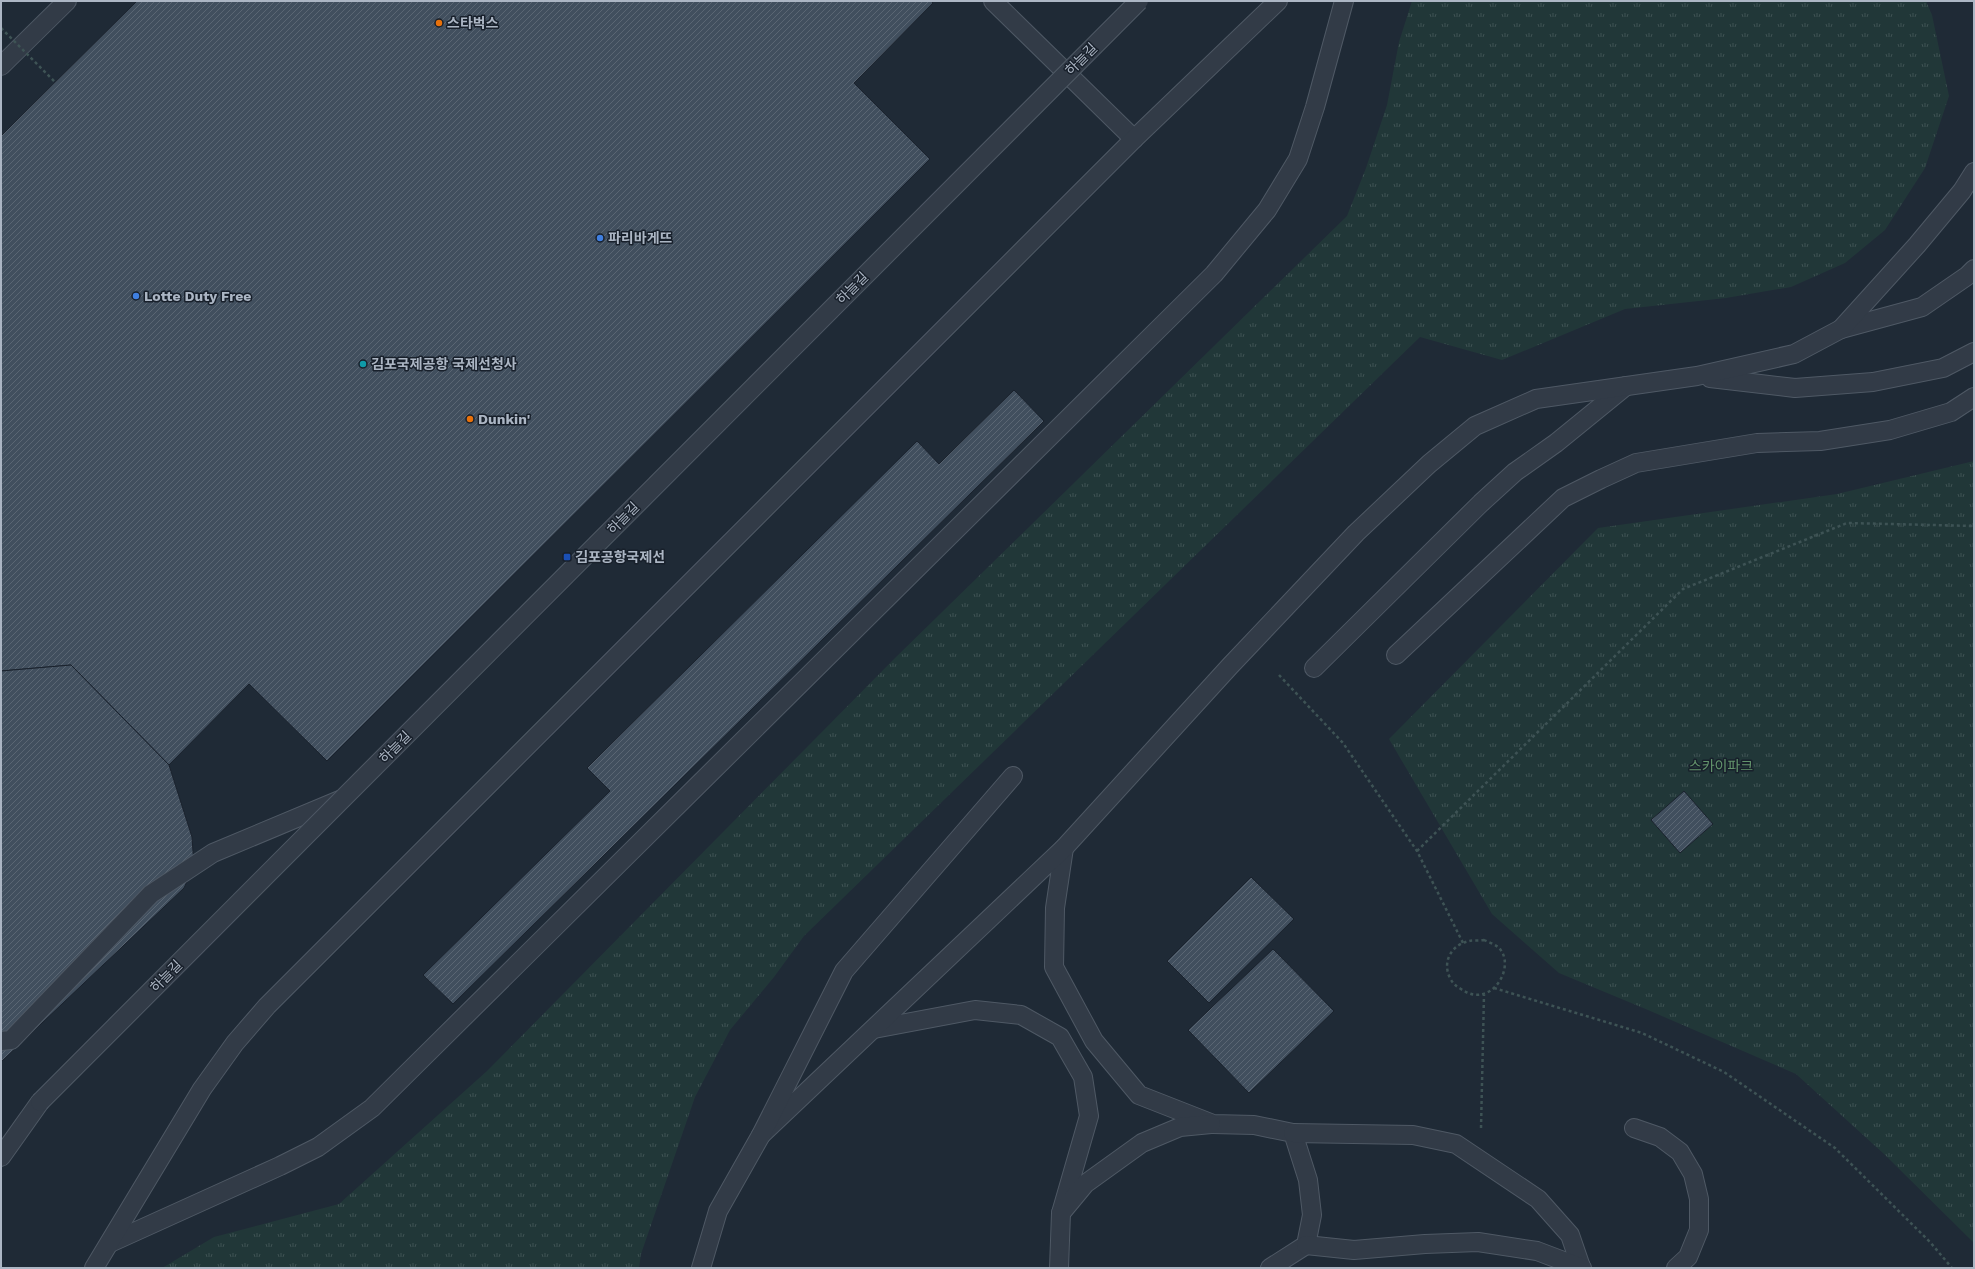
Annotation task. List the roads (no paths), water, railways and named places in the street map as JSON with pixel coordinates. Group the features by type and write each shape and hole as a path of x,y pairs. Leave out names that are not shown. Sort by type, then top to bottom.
{"lane":[{"path":"1,66 67,1"},
{"path":"994,1 1134,139"},
{"name":"하늘길","path":"40,1102 1139,1"},
{"path":"94,1268 202,1089 235,1043 267,1006 1134,139 1278,1"},
{"path":"110,1243 280,1166 318,1147 372,1108 1214,274 1267,210 1298,160 1315,107 1344,1"},
{"path":"1841,329 1917,245 1962,191 1974,172"},
{"path":"761,1135 1064,848 1230,666 1356,533 1429,464 1475,426 1536,399 1697,376 1794,354 1841,329 1922,307 1967,276 1974,269"},
{"path":"1697,376 1795,388 1873,382 1943,368 1974,352"},
{"path":"1314,668 1481,503 1515,472 1556,443 1626,385"},
{"path":"1396,655 1563,498 1608,475 1636,463 1757,443 1820,441 1890,430 1951,412 1974,397"},
{"path":"701,1268 718,1211 761,1135 844,971 1013,776"},
{"path":"1,1041 11,1040 151,894 213,853 342,799"},
{"path":"1064,848 1055,908 1054,967 1094,1041 1139,1095 1213,1124"},
{"path":"874,1029 976,1010 1021,1015 1060,1037 1083,1077 1089,1116 1061,1214 1059,1268"},
{"path":"1,1136 40,1102"},
{"path":"1,1157 40,1102"},
{"path":"1061,1214 1085,1184 1142,1143 1180,1127 1213,1124 1254,1125 1293,1133 1413,1135 1456,1144 1538,1199 1570,1235 1582,1268"},
{"path":"1634,1128 1660,1138 1680,1152 1694,1174 1699,1198 1698,1230 1688,1257 1676,1268"},
{"path":"1293,1133 1308,1180 1312,1215 1306,1245"},
{"path":"1270,1268 1306,1245 1354,1250 1425,1244 1478,1242 1537,1251 1582,1268"}],"place":[{"name":"스타벅스","path":"439,23"},
{"name":"파리바게뜨","path":"600,238"},
{"name":"Lotte Duty Free","path":"136,296"},
{"name":"김포국제공항 국제선청사","path":"363,364"},
{"name":"Dunkin'","path":"470,419"},
{"name":"김포공항국제선","path":"567,557"}],"park label":[{"name":"스카이파크","path":"1721,766"}]}
